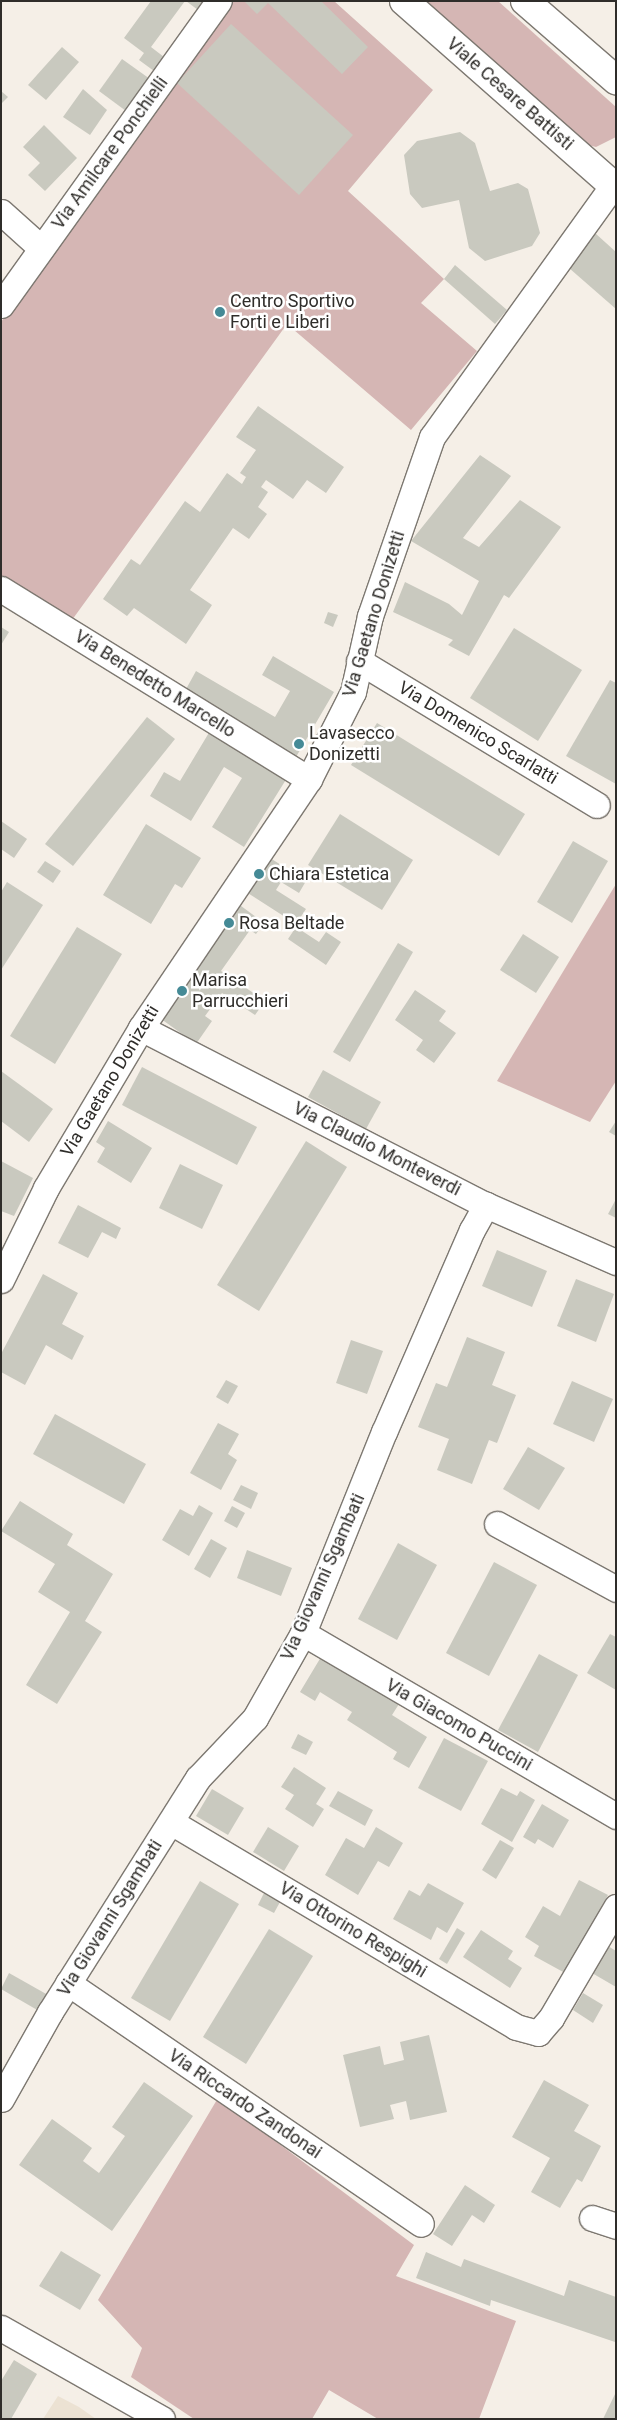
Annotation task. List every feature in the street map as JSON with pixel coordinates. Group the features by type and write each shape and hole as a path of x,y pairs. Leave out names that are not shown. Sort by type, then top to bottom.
{"main road":[{"name":"Viale Cesare Battisti","path":"404,1 615,185"},
{"path":"525,1 616,80"}],"street":[{"name":"Via Amilcare Ponchielli","path":"1,304 219,1"},
{"name":"Via Gaetano Donizetti","path":"1,1280 46,1188 141,1028 310,780 353,692 370,616 432,437 615,185"},
{"path":"1,212 41,248"},
{"name":"Via Benedetto Marcello","path":"1,588 310,780"},
{"name":"Via Domenico Scarlatti","path":"359,661 597,805"},
{"name":"Via Claudio Monteverdi","path":"141,1028 486,1205 616,1262"},
{"name":"Via Giovanni Sgambati","path":"1,2099 68,1983 198,1778 255,1718 303,1633 384,1432 472,1230 486,1205"},
{"path":"497,1524 616,1588"},
{"name":"Via Giacomo Puccini","path":"303,1633 616,1816"},
{"name":"Via Ottorino Respighi","path":"171,1822 516,2027 538,2033 551,2018 616,1908"},
{"name":"Via Riccardo Zandonai","path":"68,1983 422,2224"},
{"path":"592,2218 616,2226"},
{"path":"1,2328 162,2419"}],"shaded area":[{"name":"Centro Sportivo Forti e Liberi","path":"229,1 334,1 433,90 348,191 444,279 421,303 477,351 411,430 287,324 72,620 1,575 1,322"},
{"path":"426,1 498,1 616,107 616,137 596,147 588,145"},
{"path":"616,884 616,1081 590,1122 497,1081"},
{"path":"218,2098 414,2245 396,2276 516,2321 479,2419 378,2419 329,2390 312,2419 194,2419 131,2377 142,2348 98,2300"},
{"path":"58,2396 79,2407 96,2419 43,2419"}],"building":[{"path":"151,1 185,1 151,47 164,57 154,71 139,60 144,53 124,38"},
{"path":"186,1 204,1 198,10"},
{"path":"244,1 321,1 368,47 342,74 268,3 257,14"},
{"path":"231,24 353,135 299,195 177,83"},
{"path":"62,47 79,62 46,100 28,85"},
{"path":"122,59 150,79 126,111 99,91"},
{"path":"83,89 107,110 90,135 63,117"},
{"path":"1,91 8,97 1,104"},
{"path":"44,125 77,158 45,191 28,175 40,163 23,147"},
{"path":"460,132 475,143 490,191 518,183 528,189 540,233 532,246 485,261 469,248 459,200 422,208 410,194 404,155 417,141"},
{"path":"595,233 616,252 616,309 569,268"},
{"path":"455,265 507,310 495,324 444,279"},
{"path":"258,406 344,467 326,493 307,480 293,499 266,480 261,487 268,492 258,507 267,514 249,539 233,528 190,590 212,605 186,644 134,608 127,616 103,599 131,559 140,565 185,501 200,512 227,473 242,484 246,477 240,473 256,450 236,437"},
{"path":"480,455 511,476 463,538 479,547 520,500 561,527 509,598 504,595 469,656 448,645 453,640 393,612 405,582 449,604 462,615 479,581 411,541"},
{"path":"328,612 338,615 333,627 324,623"},
{"path":"1,627 9,632 1,645"},
{"path":"514,628 582,670 538,741 470,698"},
{"path":"273,656 334,692 296,757 185,691 196,671 275,717 290,691 262,675"},
{"path":"610,680 616,683 616,784 566,756"},
{"path":"147,717 175,739 73,866 45,844"},
{"path":"377,723 525,814 499,856 351,765"},
{"path":"210,731 287,778 244,847 212,827 242,778 224,767 191,821 150,796 164,772 180,781"},
{"path":"340,814 413,860 382,910 308,865"},
{"path":"1,821 27,839 14,858 1,849"},
{"path":"146,824 201,858 182,888 175,884 151,924 103,895"},
{"path":"573,841 608,861 572,923 537,902"},
{"path":"267,856 306,881 299,893 281,882 276,890 306,909 296,924 243,890"},
{"path":"45,861 61,871 53,883 37,872"},
{"path":"7,882 43,905 1,970 1,892"},
{"path":"237,903 264,923 256,934 250,930 221,971 265,1001 255,1015 222,993 205,1016 212,1021 196,1044 157,1016"},
{"path":"77,927 122,954 55,1064 10,1036"},
{"path":"296,927 319,942 326,932 341,942 326,965 288,939"},
{"path":"523,934 559,957 536,993 500,970"},
{"path":"398,943 413,952 350,1062 333,1052"},
{"path":"415,990 446,1011 439,1021 456,1033 434,1063 416,1050 423,1040 395,1020"},
{"path":"142,1067 257,1127 237,1165 122,1105"},
{"path":"323,1070 381,1102 366,1129 308,1097"},
{"path":"1,1071 53,1109 29,1142 1,1121"},
{"path":"108,1121 152,1148 131,1183 97,1162 105,1148 96,1142"},
{"path":"616,1121 616,1136 609,1132"},
{"path":"306,1141 347,1167 259,1311 217,1285"},
{"path":"1,1161 33,1178 14,1216 1,1211"},
{"path":"180,1164 223,1185 202,1229 159,1208"},
{"path":"616,1199 616,1218 608,1214"},
{"path":"78,1205 121,1228 116,1239 102,1232 88,1258 58,1243"},
{"path":"497,1250 547,1271 532,1307 482,1286"},
{"path":"43,1274 78,1293 62,1324 84,1336 72,1360 46,1345 25,1385 1,1372 1,1354"},
{"path":"576,1279 614,1294 596,1342 557,1326"},
{"path":"467,1337 505,1352 492,1385 516,1395 497,1443 489,1440 472,1484 437,1470 449,1439 418,1427 436,1383 447,1387"},
{"path":"351,1340 383,1351 367,1394 336,1383"},
{"path":"226,1380 238,1386 228,1404 216,1397"},
{"path":"572,1381 613,1399 594,1442 553,1424"},
{"path":"55,1414 146,1464 124,1504 33,1454"},
{"path":"218,1423 239,1434 228,1454 237,1460 221,1490 190,1473"},
{"path":"528,1447 565,1468 539,1510 503,1489"},
{"path":"241,1485 258,1493 251,1509 233,1500"},
{"path":"20,1501 73,1534 67,1545 113,1574 85,1621 102,1632 57,1704 26,1685 70,1612 38,1592 55,1564 1,1531"},
{"path":"199,1505 213,1513 189,1556 162,1540 180,1509 193,1516"},
{"path":"232,1506 245,1513 237,1528 224,1521"},
{"path":"211,1539 227,1548 210,1578 194,1569"},
{"path":"398,1543 437,1565 397,1640 358,1619"},
{"path":"247,1550 292,1568 281,1596 237,1578"},
{"path":"494,1562 537,1585 489,1676 446,1653"},
{"path":"610,1634 616,1637 616,1690 587,1673"},
{"path":"539,1654 578,1675 538,1752 498,1730"},
{"path":"321,1657 399,1704 392,1715 427,1737 409,1768 393,1759 397,1752 347,1720 352,1712 320,1692 315,1701 300,1692"},
{"path":"298,1734 313,1742 306,1755 291,1748"},
{"path":"444,1738 488,1761 461,1811 418,1788"},
{"path":"294,1767 326,1788 316,1804 324,1809 313,1827 285,1809 294,1795 281,1787"},
{"path":"501,1788 517,1796 520,1791 535,1800 512,1842 481,1824"},
{"path":"212,1789 244,1808 228,1835 196,1816"},
{"path":"338,1791 373,1810 365,1826 329,1806"},
{"path":"542,1804 569,1820 553,1848 538,1839 535,1844 523,1837"},
{"path":"268,1827 299,1846 284,1871 253,1852"},
{"path":"376,1827 403,1843 389,1867 378,1861 358,1895 325,1875 346,1838 364,1848"},
{"path":"500,1840 514,1848 496,1879 482,1870"},
{"path":"579,1880 608,1895 565,1973 534,1956 539,1946 525,1937 543,1906 560,1916"},
{"path":"200,1881 239,1904 170,2021 131,1998"},
{"path":"428,1883 464,1903 447,1933 437,1927 431,1940 393,1919 409,1890 420,1896"},
{"path":"264,1893 280,1902 274,1913 258,1905"},
{"path":"457,1928 465,1933 447,1964 439,1959"},
{"path":"269,1929 313,1956 246,2064 203,2037"},
{"path":"481,1930 513,1951 508,1959 522,1968 510,1988 463,1957"},
{"path":"608,1946 616,1951 616,1987 592,1973"},
{"path":"9,1973 48,1995 39,2011 1,1989"},
{"path":"583,1993 603,2005 593,2023 573,2010"},
{"path":"429,2035 447,2112 410,2120 406,2101 390,2105 394,2119 360,2127 343,2055 380,2046 384,2065 404,2060 400,2042"},
{"path":"544,2080 589,2105 574,2131 601,2146 582,2182 577,2179 560,2208 531,2192 550,2158 512,2137"},
{"path":"144,2082 193,2116 112,2231 19,2165 52,2119 92,2148 83,2161 99,2173 125,2136 112,2127"},
{"path":"465,2185 495,2205 484,2223 472,2215 452,2246 433,2234"},
{"path":"61,2251 101,2275 80,2310 39,2286"},
{"path":"426,2252 461,2267 464,2259 564,2296 569,2280 616,2297 615,2342 491,2300 490,2306 416,2278"},
{"path":"14,2360 37,2374 11,2419 1,2419 1,2381"},
{"path":"616,2392 616,2419 603,2419"}],"place":[{"name":"Centro Sportivo Forti e Liberi","path":"220,312"},
{"name":"Lavasecco Donizetti","path":"299,744"},
{"name":"Chiara Estetica","path":"259,874"},
{"name":"Rosa Beltade","path":"229,923"},
{"name":"Marisa Parrucchieri","path":"182,991"}]}
